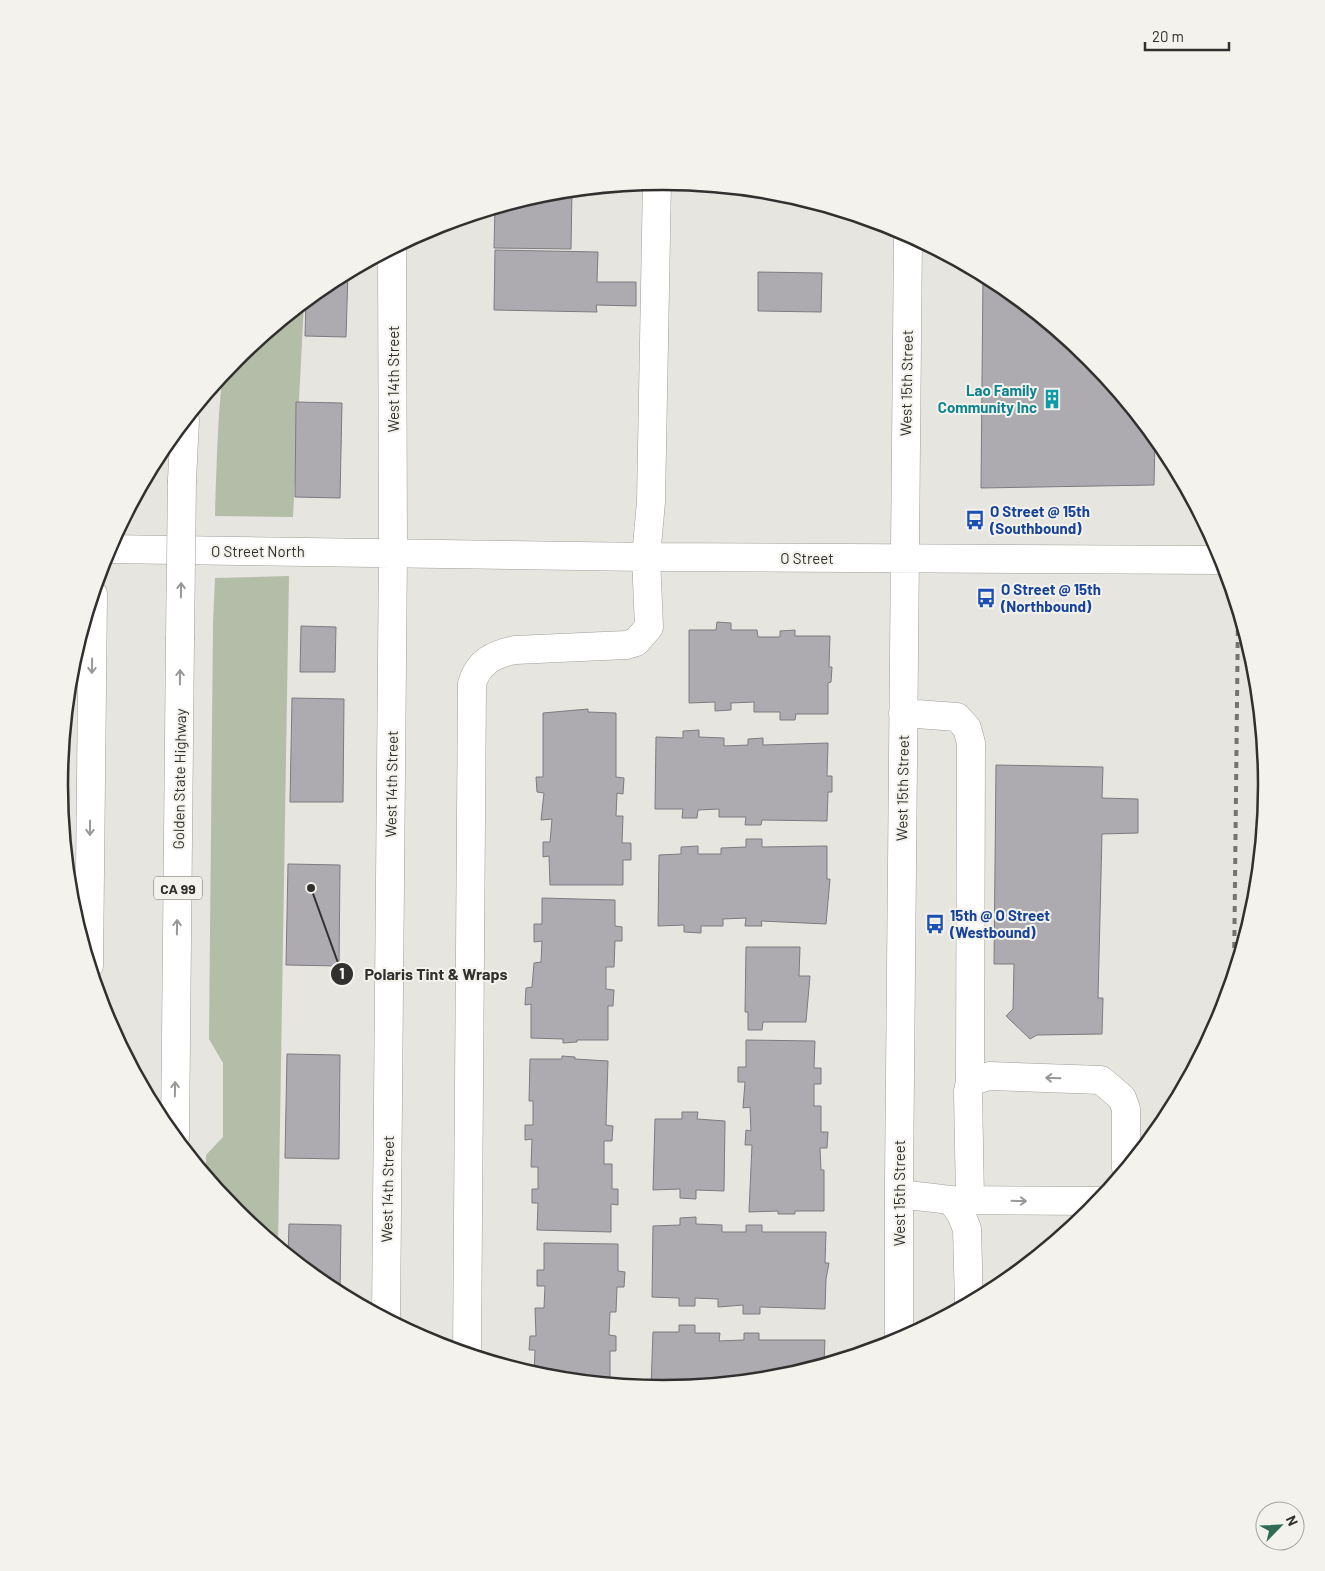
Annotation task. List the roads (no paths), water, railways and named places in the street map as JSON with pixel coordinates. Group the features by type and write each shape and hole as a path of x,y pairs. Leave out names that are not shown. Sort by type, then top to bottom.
{"main road":[{"path":"467,1347 472,684 476,672 487,660 501,653 515,650 626,645 636,642 649,627 646,557 651,502 657,190"},
{"name":"West 15th Street","path":"899,1331 908,244"},
{"name":"West 14th Street","path":"386,1312 393,552 392,256"},
{"name":"Golden State Highway","path":"175,1126 182,480 184,431"},
{"name":"O Street North","path":"117,550 393,552"},
{"name":"O Street","path":"393,552 646,557 1213,560"},
{"path":"89,943 92,619"},
{"path":"903,713 957,717 966,728 971,743 980,1079"},
{"path":"969,1295 967,1229 961,1214 960,1200 968,1091 980,1079 1102,1080 1122,1098 1126,1109 1126,1159"},
{"path":"899,1194 960,1200 1087,1202"}],"railway":[{"path":"1234,948 1238,635"}],"place":[{"name":"Lao Family Community Inc","path":"1052,399"},
{"name":"O Street @ 15th (Southbound)","path":"975,520"},
{"name":"O Street @ 15th (Northbound)","path":"986,598"},
{"name":"Polaris Tint & Wraps","path":"311,888"},
{"name":"15th @ O Street (Westbound)","path":"935,924"}]}
